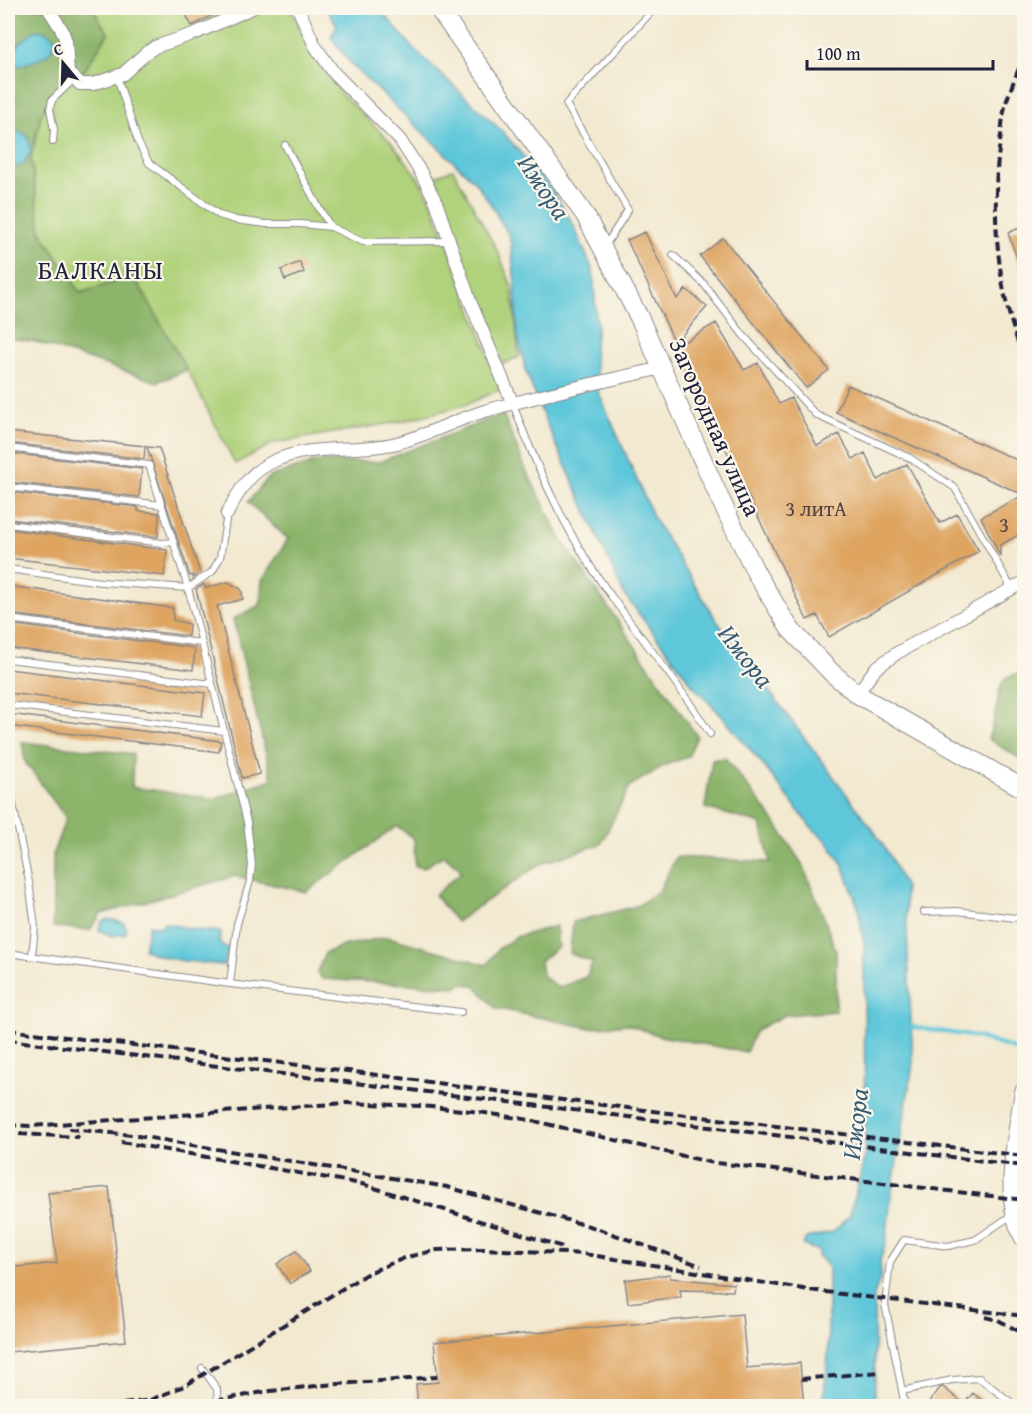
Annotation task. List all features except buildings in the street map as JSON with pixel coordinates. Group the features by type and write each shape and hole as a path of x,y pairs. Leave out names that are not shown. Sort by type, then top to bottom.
{"main road":[{"name":"Загородная улица","path":"438,8 585,215 640,319 720,499 756,573 790,629 810,652 857,694 1024,789"},
{"path":"1024,1092 1012,1193 1014,1214 1024,1238"}],"street":[{"path":"48,8 66,41 68,73 80,84 93,84 117,77 155,48 252,8"},
{"path":"298,8 315,46 334,73 386,124 405,147 420,171 436,202 470,301 513,404"},
{"path":"227,513 240,487 255,472 274,461 298,453 326,449 375,448 404,441 484,411 613,378 663,368"},
{"path":"857,694 876,668 897,653 1024,582"}],"lane":[{"path":"603,249 628,210 566,104 655,8"},
{"path":"117,77 138,142 149,163 219,215 266,224 331,227 363,242 450,241"},
{"path":"53,142 54,129 50,109 52,100 73,80"},
{"path":"285,145 331,227"},
{"path":"673,255 703,283 743,335 816,415 910,458 954,488 1012,589"},
{"path":"513,404 542,480 569,531 710,734"},
{"path":"8,448 149,465 188,588 247,822 252,865 250,881 237,924 230,984"},
{"path":"8,487 162,505"},
{"path":"8,569 101,582 188,588 212,572 220,558 227,513"},
{"path":"8,524 162,543 173,542"},
{"path":"8,619 202,643"},
{"path":"8,659 212,684"},
{"path":"8,705 224,731"},
{"path":"8,780 35,927 32,956"},
{"path":"924,912 957,911 1024,919"},
{"path":"8,953 230,984 461,1012"},
{"path":"905,1407 885,1304 890,1262 904,1240 948,1246 975,1240 1014,1214"},
{"path":"202,1368 217,1389 219,1407"},
{"path":"902,1391 952,1380 979,1378 1016,1407"}],"green space":[{"path":"8,8 92,8 108,33 84,71 57,90 41,115 31,158 41,232 80,293 134,276 187,370 157,382 36,342 8,338 8,168 13,168 28,136 14,129 13,105 8,97 8,71 24,62 36,60 19,43 15,50 8,54"},
{"path":"92,8 290,8 315,59 343,96 390,141 415,173 432,202 501,389 465,405 398,422 274,443 235,464 194,383 134,277 80,293 41,232 31,159 41,115 57,90 84,71 108,34"},
{"path":"453,169 498,252 512,287 519,357 502,364 429,179"},
{"path":"503,414 526,470 561,539 697,736 688,757 665,765 630,786 601,844 540,864 456,922 435,895 462,871 444,855 423,868 415,866 414,839 397,826 306,892 235,876 101,914 90,930 53,927 53,853 66,818 25,762 22,742 133,754 132,787 215,799 272,779 233,619 260,605 262,581 288,539 248,502 269,477 318,461 379,462"},
{"path":"1024,672 1024,761 988,739 1001,684 1009,677"},
{"path":"725,758 773,819 802,864 836,952 836,1011 785,1015 756,1030 746,1052 660,1036 627,1024 590,1028 495,1008 477,987 463,983 455,987 322,979 317,972 325,953 346,945 388,937 487,965 498,949 516,937 556,926 558,947 540,961 542,975 558,988 586,977 593,962 570,954 573,922 637,906 659,891 676,857 770,862 761,824 705,808 712,760"}],"water":[{"name":"Ижора","path":"327,8 379,8 414,49 502,131 552,190 574,226 593,271 597,328 594,348 598,391 655,521 719,624 874,831 891,858 905,888 913,1064 891,1197 886,1242 880,1261 881,1274 874,1296 875,1406 823,1406 828,1355 828,1268 818,1256 819,1251 803,1245 806,1238 833,1232 850,1215 865,1156 864,944 858,907 843,865 827,841 810,826 760,761 695,688 624,594 544,418 526,372 517,334 510,237 475,182 351,64 331,37 337,26"},
{"path":"37,30 45,31 55,38 50,52 37,60 8,71 8,54"},
{"path":"8,97 13,105 14,129 28,136 30,149 24,163 8,168"},
{"path":"109,919 124,923 127,930 125,934 111,936 99,930 102,921"},
{"path":"164,923 221,932 219,941 229,948 224,965 163,957 144,949 149,925 161,927"}],"waterway":[{"path":"907,1026 977,1037 1017,1050"}],"railway":[{"path":"1024,56 1004,111 996,190 996,219 1002,277 1007,305 1024,357"},
{"path":"8,1030 1024,1156"},
{"path":"8,1040 1024,1166"},
{"path":"8,1125 30,1126 346,1103 421,1106 530,1120 709,1162 1024,1200"},
{"path":"69,1129 132,1135 447,1187 596,1228 701,1266"},
{"path":"19,1134 79,1137"},
{"path":"121,1142 362,1184 566,1248"},
{"path":"110,1406 150,1400 186,1385 368,1273 407,1257 437,1250 483,1249 584,1254 809,1290 1024,1316"},
{"path":"985,1317 998,1320 1024,1334"},
{"path":"801,1379 880,1372"},
{"path":"189,1406 263,1392 437,1377"}],"district":[{"name":"БАЛКАНЫ","path":"101,270"}]}
